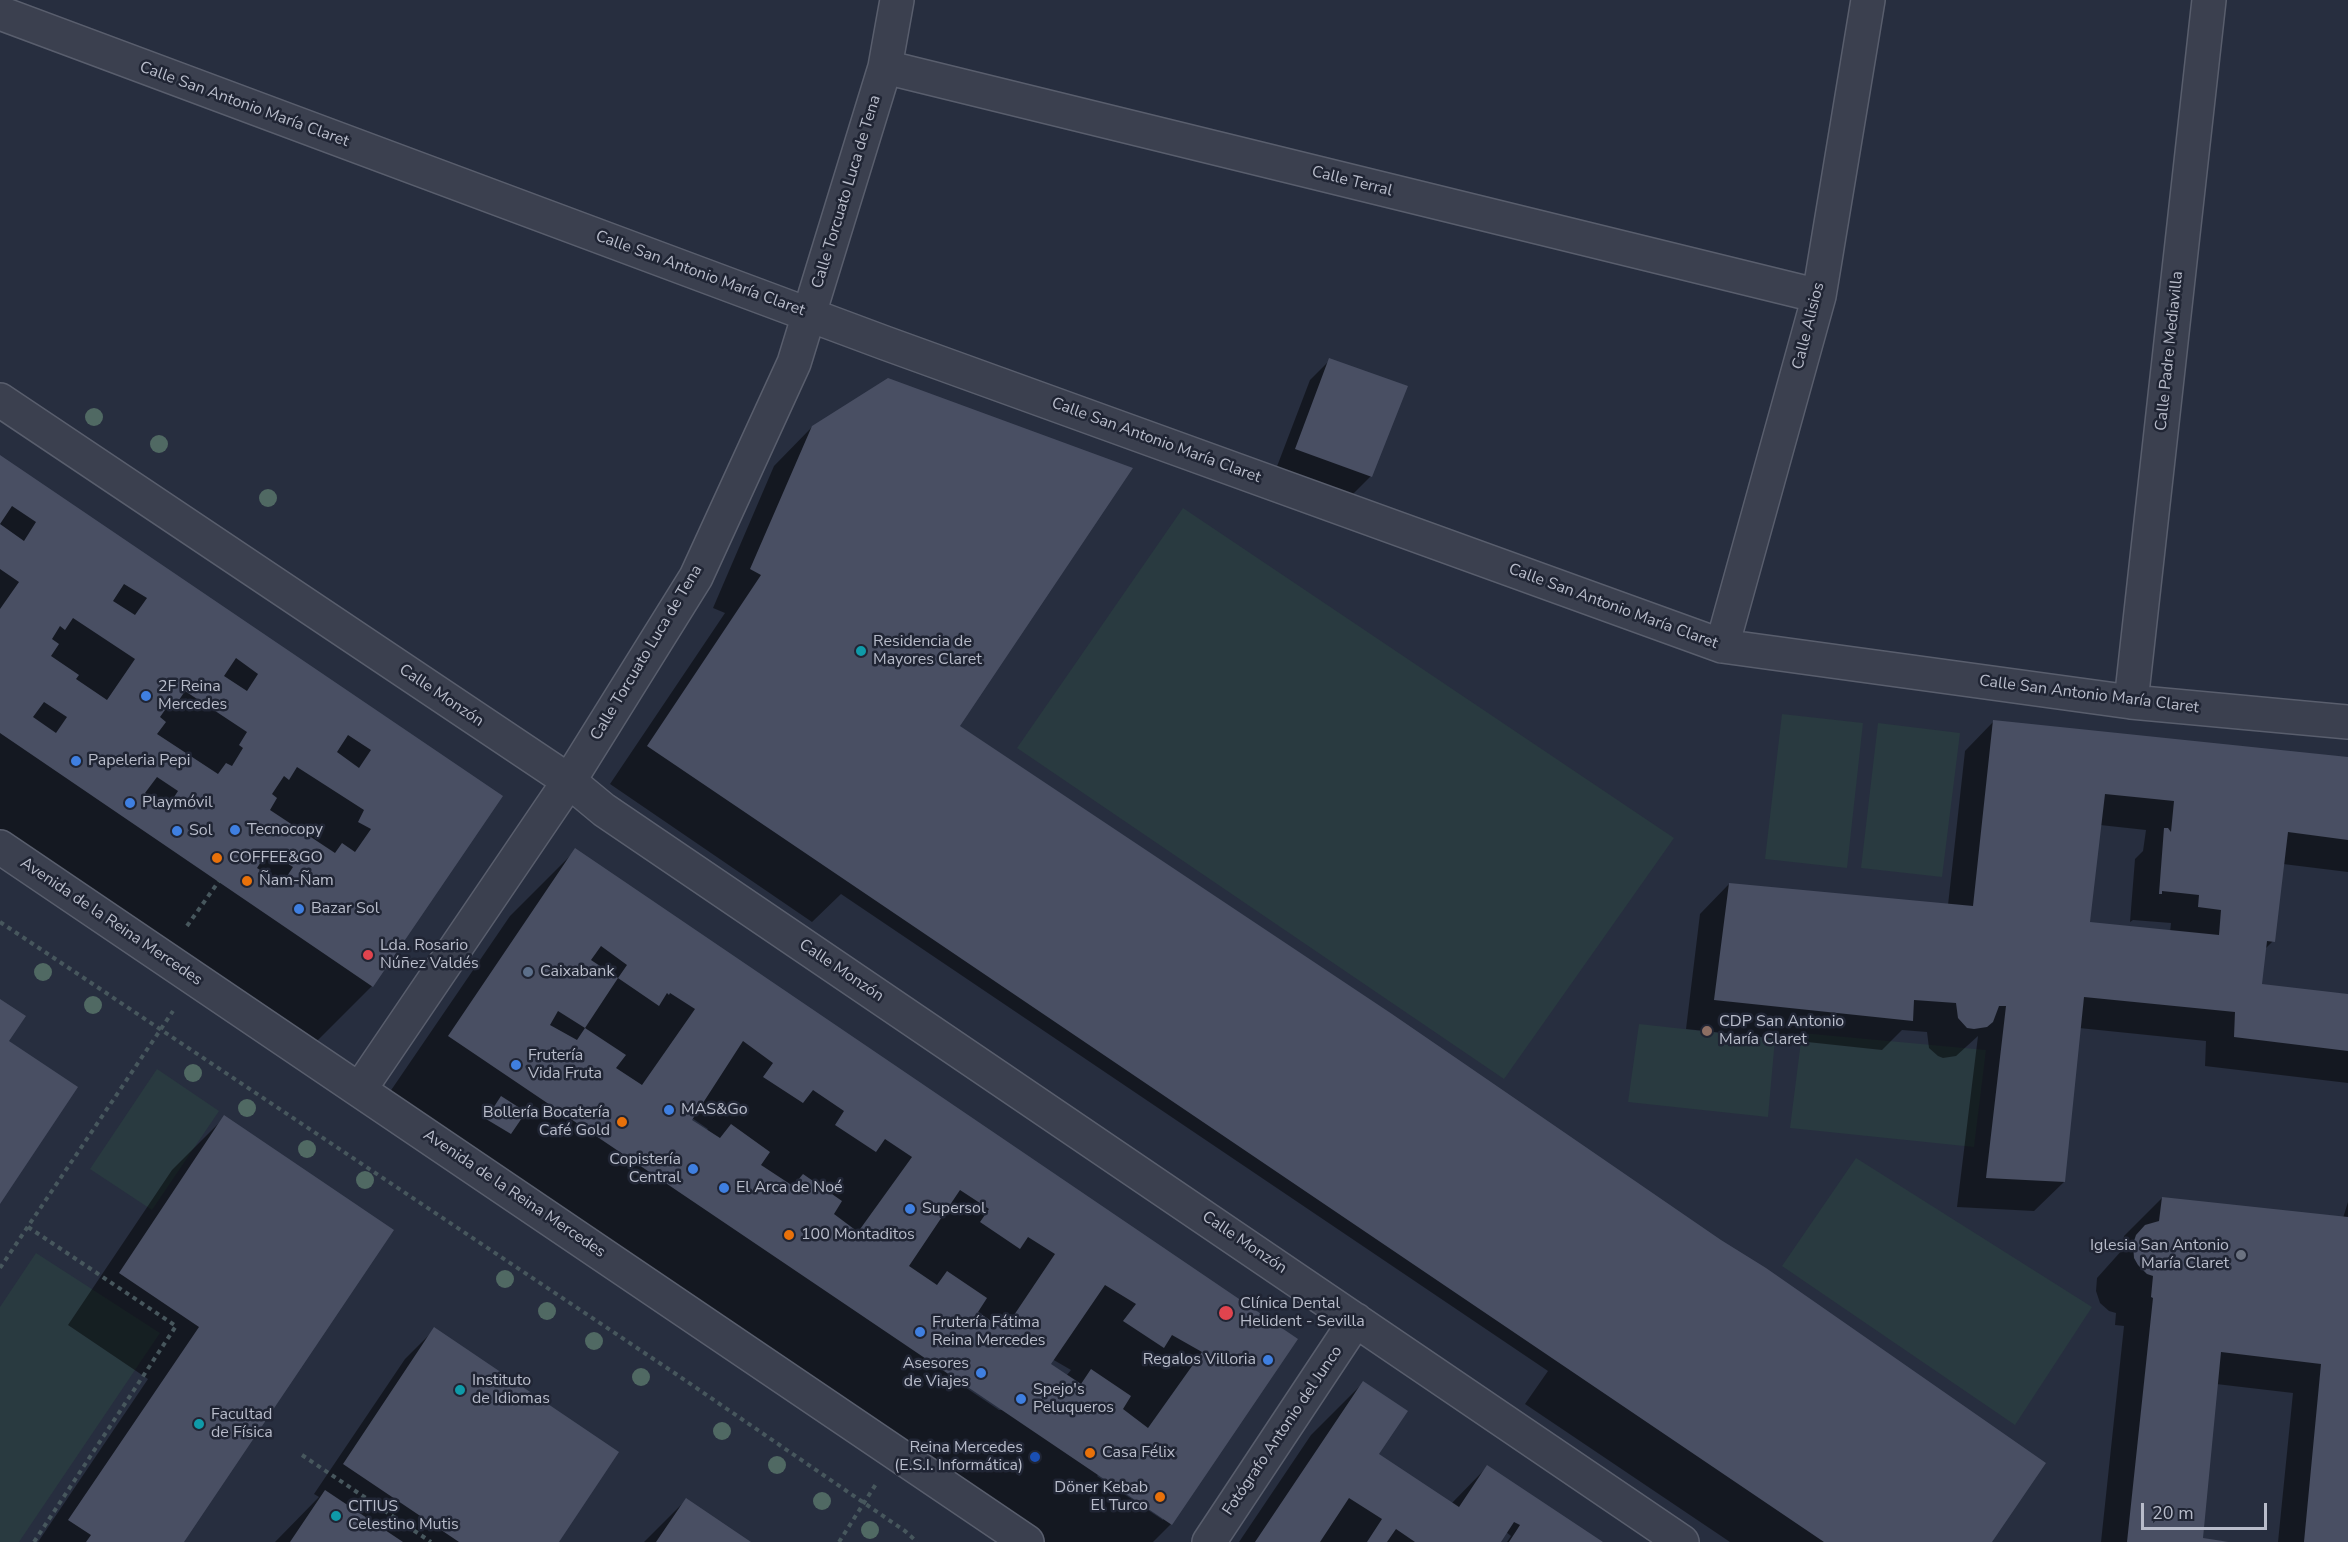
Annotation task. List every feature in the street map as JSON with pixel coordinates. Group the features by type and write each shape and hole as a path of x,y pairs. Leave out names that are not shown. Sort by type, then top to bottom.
{"street":[{"name":"Calle Torcuato Luca de Tena","path":"360,1089 569,782 696,577 794,363 885,67 897,0"},
{"name":"Calle Alisios","path":"1722,646 1819,296 1868,0"},
{"name":"Calle Padre Mediavilla","path":"2131,702 2209,0"},
{"name":"Calle San Antonio María Claret","path":"0,14 810,315 1722,646 2131,702 2348,722"},
{"name":"Calle Terral","path":"885,67 1819,296"},
{"name":"Calle Monzón","path":"0,400 569,782 604,810 1682,1542"},
{"name":"Avenida de la Reina Mercedes","path":"0,847 1027,1542"},
{"name":"Fotógrafo Antonio del Junco","path":"1209,1542 1356,1320"}],"path":[{"path":"164,959 219,881"},
{"path":"0,922 637,1348 917,1542"},
{"path":"0,1268 195,978"},
{"path":"28,1227 176,1326 34,1542"},
{"path":"839,1542 896,1453"},
{"path":"302,1455 431,1542"}],"shaded area":[{"path":"1183,508 1674,838 1504,1079 1017,748"},
{"path":"1782,714 1863,723 1847,868 1765,859"},
{"path":"1878,723 1960,733 1942,877 1861,868"},
{"path":"1639,1024 1775,1039 1768,1117 1628,1102"},
{"path":"1802,1033 1986,1050 1974,1147 1790,1128"},
{"path":"157,1069 219,1111 152,1210 90,1169"},
{"path":"1856,1158 2092,1307 2015,1425 1782,1266"},
{"path":"36,1253 160,1333 19,1542 0,1542 0,1307"}],"building":[{"path":"1329,358 1408,386 1372,477 1295,449"},
{"path":"888,378 1133,468 960,726 1392,1014 1721,1240 1766,1268 2046,1463 1992,1542 1824,1542 647,746 761,575 750,569 812,426"},
{"path":"0,455 503,796 373,987 0,733 0,609 19,582 0,569","holes":["12,506 36,522 24,541 0,524","124,584 147,598 135,615 113,601","73,618 135,659 107,700 76,679 79,675 51,656 59,644 52,639 60,626 65,630","236,658 258,674 247,691 224,676","185,691 247,732 239,745 243,748 232,766 226,763 218,774 157,734 166,722 160,717 172,700 177,703","44,702 67,717 56,733 33,717","348,735 371,750 359,768 337,752","297,767 364,810 358,822 371,829 355,852 342,843 335,853 270,810 277,798 272,794 284,776 289,780","157,777 178,791 167,808 145,793","268,851 293,867 282,884 257,868"]},
{"path":"1993,720 2348,757 2348,840 2288,832 2275,942 2267,941 2262,984 2348,994 2348,1051 2234,1037 2235,1012 2084,997 2065,1182 1986,1178 2006,1006 1999,1006 1993,1022 1987,1027 1974,1029 1967,1028 1958,1018 1956,1003 1914,1000 1913,1021 1714,1000 1729,883 1973,906","holes":["2105,794 2174,801 2171,832 2168,828 2164,828 2159,894 2162,894 2162,891 2199,895 2198,907 2221,910 2219,935 2090,922"]},
{"path":"575,848 1298,1339 1172,1525 448,1036","holes":["601,946 627,965 618,978 591,960","618,978 659,1006 667,993 669,995 670,993 695,1009 642,1085 616,1068 626,1055 585,1028","558,1011 585,1028 577,1040 550,1025","743,1041 773,1063 763,1077 803,1103 813,1090 844,1111 835,1125 876,1152 885,1139 912,1157 858,1232 834,1214 842,1201 803,1174 793,1186 761,1165 770,1152 731,1124 720,1138 692,1120","960,1190 989,1209 980,1222 1020,1249 1028,1237 1055,1254 1004,1330 978,1312 987,1298 947,1271 937,1285 909,1266","1105,1285 1136,1304 1123,1321 1164,1348 1172,1335 1202,1352 1148,1428 1123,1409 1131,1396 1091,1369 1081,1384 1051,1364"]},
{"path":"0,999 26,1016 9,1041 78,1087 0,1204"},
{"path":"501,1096 526,1112 511,1134 486,1119"},
{"name":"Facultad de Física","path":"224,1115 394,1230 184,1542 86,1542 91,1535 68,1520 199,1327 119,1273"},
{"path":"2162,1197 2348,1217 2348,1542 2304,1542 2321,1364 2221,1352 2203,1538 2229,1542 2127,1542 2153,1298 2151,1297 2153,1276 2147,1274 2138,1265 2134,1258 2133,1244 2136,1235 2145,1225 2159,1221"},
{"name":"Instituto de Idiomas","path":"434,1327 619,1452 559,1542 459,1542 343,1464"},
{"path":"1363,1381 1408,1411 1379,1454 1459,1507 1487,1465 1603,1542 1509,1542 1520,1525 1514,1522 1501,1542 1415,1542 1396,1529 1387,1542 1367,1542 1382,1519 1349,1498 1320,1542 1255,1542"},
{"name":"CITIUS Celestino Mutis","path":"325,1490 403,1542 290,1542"},
{"path":"686,1498 751,1542 656,1542"}],"place":[{"name":"Residencia de Mayores Claret","path":"861,651"},
{"name":"2F Reina Mercedes","path":"146,696"},
{"name":"Papeleria Pepi","path":"76,761"},
{"name":"Playmóvil","path":"130,803"},
{"name":"Tecnocopy","path":"235,830"},
{"name":"Sol","path":"177,831"},
{"name":"COFFEE&GO","path":"217,858"},
{"name":"Ñam-Ñam","path":"247,881"},
{"name":"Bazar Sol","path":"299,909"},
{"name":"Lda. Rosario Núñez Valdés","path":"368,955"},
{"name":"Caixabank","path":"528,972"},
{"name":"CDP San Antonio María Claret","path":"1707,1031"},
{"name":"Frutería Vida Fruta","path":"516,1065"},
{"name":"MAS&Go","path":"669,1110"},
{"name":"Bollería Bocatería Café Gold","path":"622,1122"},
{"name":"Copistería Central","path":"693,1169"},
{"name":"El Arca de Noé","path":"724,1188"},
{"name":"Supersol","path":"910,1209"},
{"name":"100 Montaditos","path":"789,1235"},
{"name":"Iglesia San Antonio María Claret","path":"2241,1255"},
{"name":"Clínica Dental Helident - Sevilla","path":"1226,1313"},
{"name":"Frutería Fátima Reina Mercedes","path":"920,1332"},
{"name":"Regalos Villoria","path":"1268,1360"},
{"name":"Asesores de Viajes","path":"981,1373"},
{"name":"Instituto de Idiomas","path":"460,1390"},
{"name":"Spejo's Peluqueros","path":"1021,1399"},
{"name":"Facultad de Física","path":"199,1424"},
{"name":"Casa Félix","path":"1090,1453"},
{"name":"Reina Mercedes (E.S.I. Informática)","path":"1035,1457"},
{"name":"Döner Kebab El Turco","path":"1160,1497"},
{"name":"CITIUS Celestino Mutis","path":"336,1516"}]}
